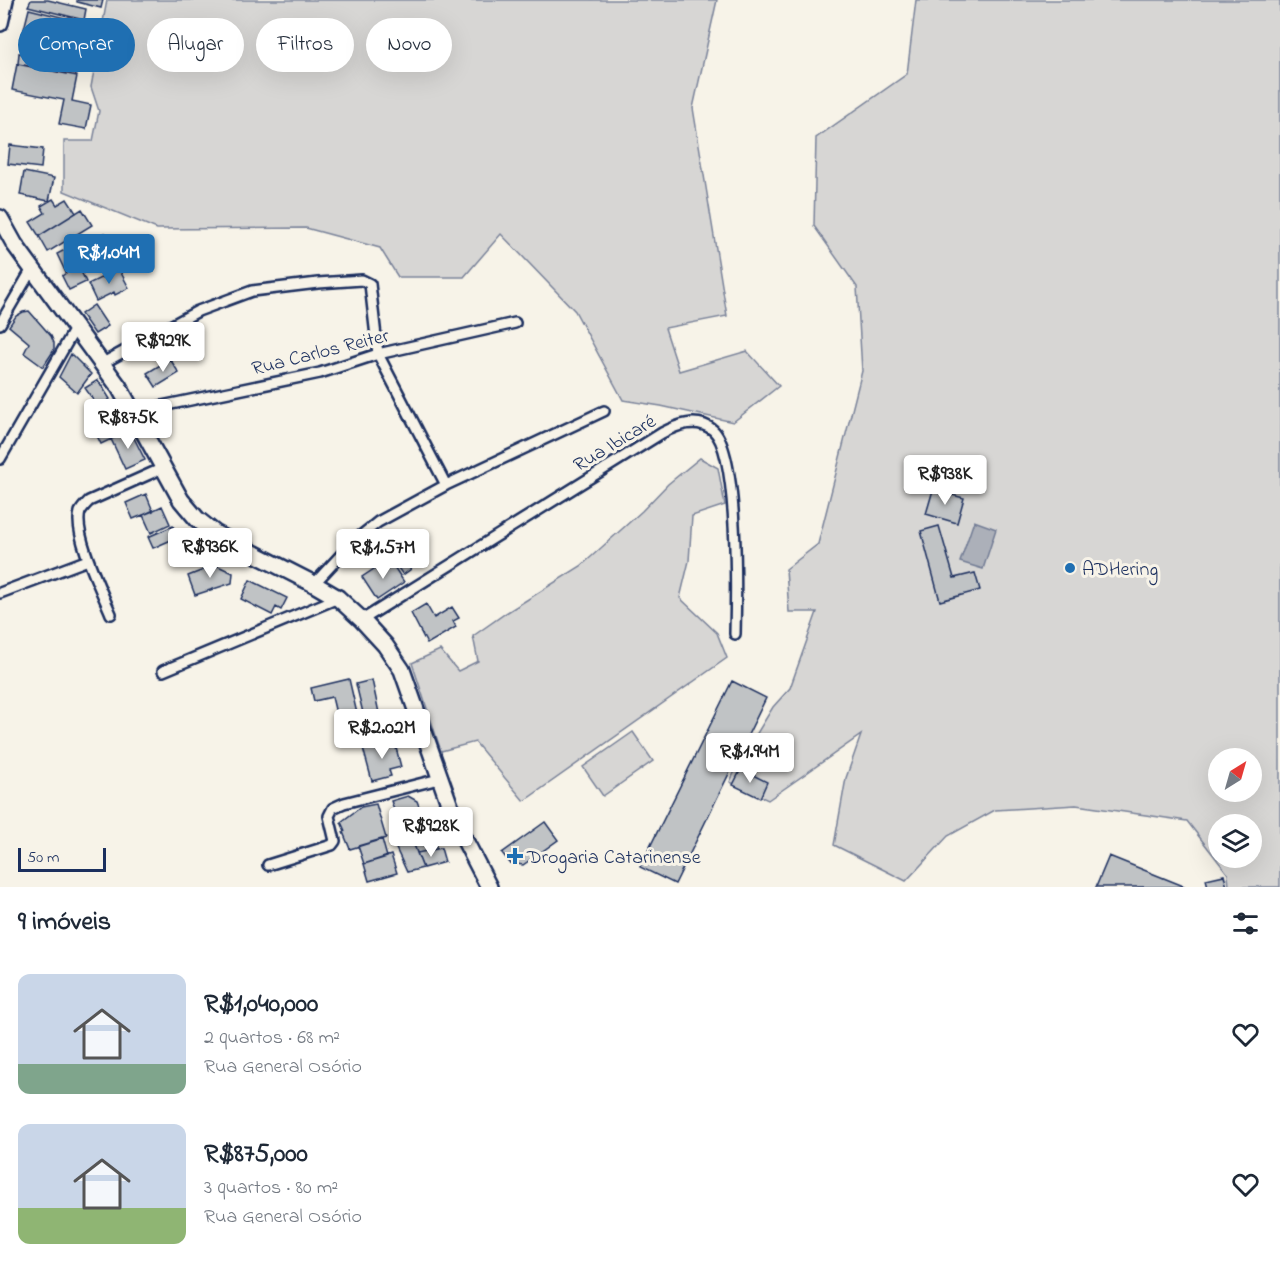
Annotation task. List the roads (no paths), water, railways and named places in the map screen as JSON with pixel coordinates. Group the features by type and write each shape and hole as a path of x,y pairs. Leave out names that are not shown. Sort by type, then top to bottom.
{"main road":[{"path":"0,23 5,0"},
{"path":"0,218 32,269 103,363 133,412 181,500 197,519 216,534 338,598 385,645 402,670 456,824 489,887"}],"street":[{"path":"0,324 32,269"},
{"path":"103,363 198,311 252,291 362,280 370,284 378,354 446,485"},
{"name":"Rua Carlos Reiter","path":"133,412 320,373 378,354 515,323"},
{"path":"0,459 76,327"},
{"path":"314,584 353,542 378,522 446,485 604,411"},
{"name":"Rua Ibicaré","path":"362,620 662,433 680,424 699,423 713,430 722,444 733,498 735,634"},
{"path":"111,614 88,560 79,522 81,510 89,501 163,468"},
{"path":"0,593 88,560"},
{"path":"163,671 338,598"},
{"path":"268,865 332,845 335,841 329,816 333,808 344,803 439,779"}],"place":[{"name":"ADHering","path":"1070,568"},
{"name":"Drogaria Catarinense","path":"515,856"}]}
